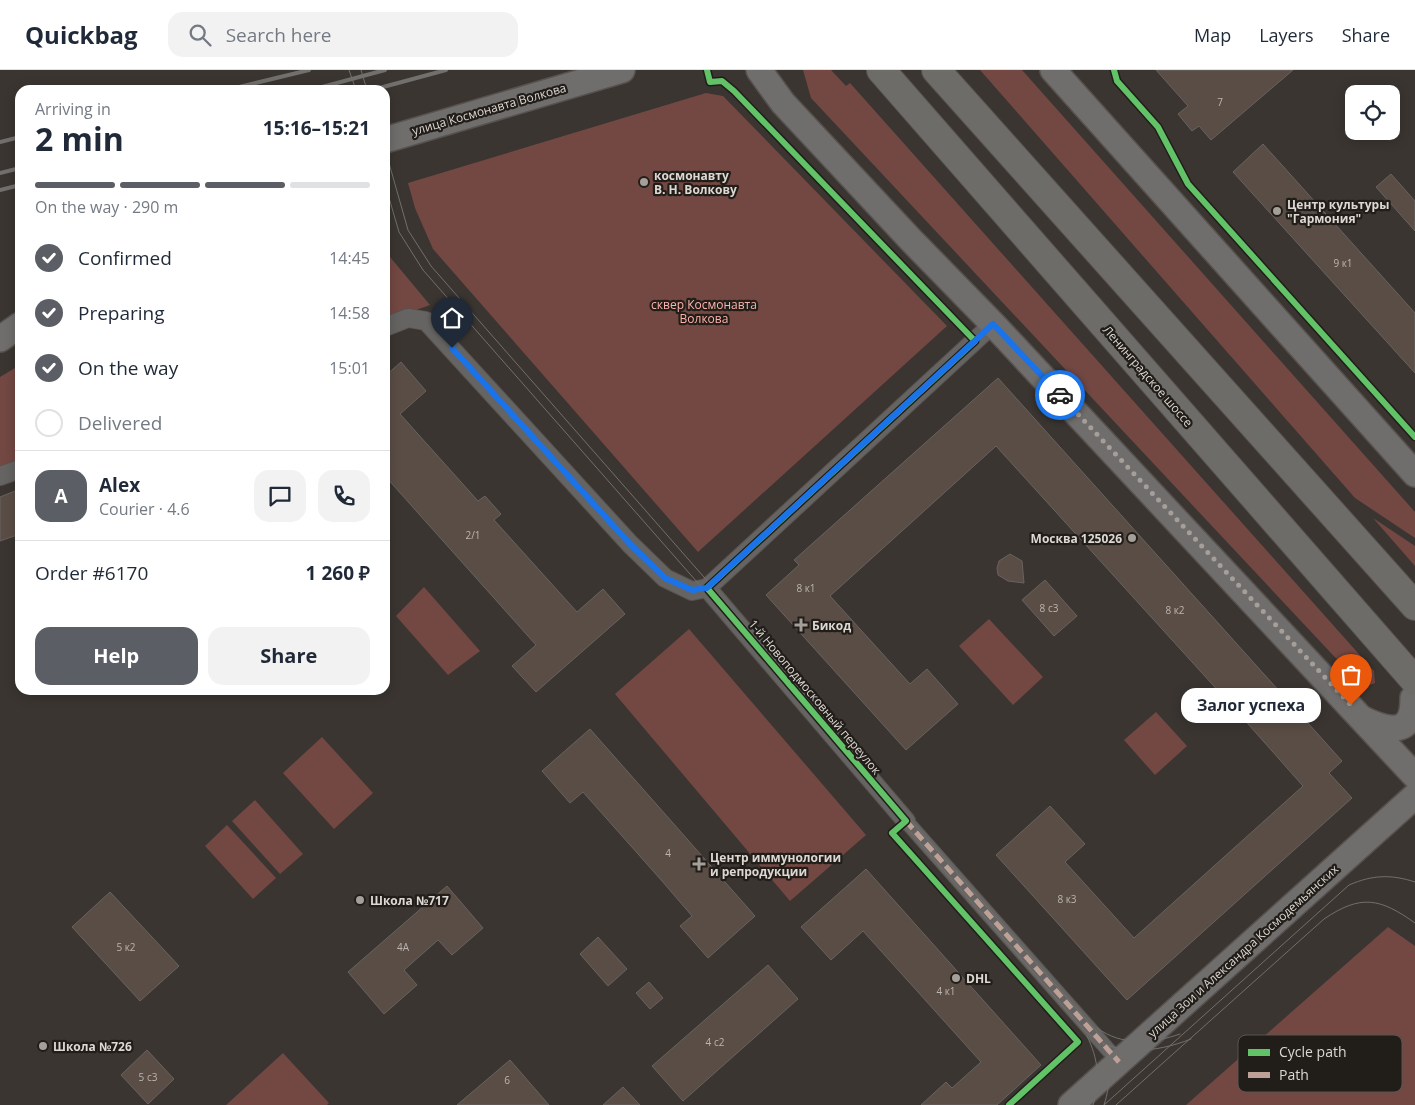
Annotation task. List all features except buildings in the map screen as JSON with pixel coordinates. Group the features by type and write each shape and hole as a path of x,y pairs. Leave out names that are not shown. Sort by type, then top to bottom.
{"main road":[{"name":"улица Космонавта Волкова","path":"390,139 622,70"},
{"path":"759,70 783,103 1363,718 1380,741 1415,776"},
{"name":"Ленинградское шоссе","path":"881,70 1392,655 1414,694"},
{"path":"936,70 1415,606"},
{"path":"1054,70 1415,474"},
{"path":"0,339 15,328"},
{"path":"1363,718 1377,726 1389,728 1405,725 1411,719 1414,694"},
{"name":"улица Зои и Александра Космодемьянских","path":"1071,1105 1415,796"}],"street":[{"path":"390,325 408,318 426,321 630,544 665,578 692,590 707,588 993,324"},
{"path":"0,476 15,470"},
{"name":"1-й Новоподмосковный переулок","path":"707,588 906,821 1119,1062"}],"green space":[{"path":"803,70 831,70 846,86 850,83 1374,671 1375,683 1364,687 1360,684 811,98"},
{"path":"980,70 1022,70 1415,512 1415,538 1355,498"},
{"name":"сквер Космонавта Волкова","path":"706,93 723,96 947,326 698,552 433,249 415,208 408,183"},
{"path":"390,257 430,305 390,319"},
{"path":"15,368 15,465 0,471 0,377"},
{"path":"1373,518 1415,546 1415,566"},
{"path":"424,587 480,651 448,675 396,616"},
{"path":"989,619 1043,677 1013,705 959,646"},
{"path":"689,629 866,835 790,901 615,694"},
{"path":"1156,712 1187,746 1155,775 1124,740"},
{"path":"322,737 373,793 334,829 283,773"},
{"path":"255,800 303,854 280,874 232,821"},
{"path":"227,825 276,878 253,899 205,846"},
{"path":"1388,927 1415,946 1415,1105 1186,1105 1238,1059 1238,1092 1402,1092 1402,1035 1265,1035"},
{"path":"283,1053 329,1103 327,1105 226,1105"}],"tram line":[{"path":"349,70 354,85"},
{"path":"361,70 366,85"},
{"path":"390,167 408,230 431,266 703,576 909,818 1099,1034 1106,1051 1109,1069 1107,1096 1104,1105"},
{"path":"390,201 399,232 423,270 697,582 903,824 1083,1029 1094,1038 1120,1049 1149,1050 1191,1039"},
{"path":"1104,1105 1349,885 1366,879 1382,877 1415,882"},
{"path":"1116,1105 1324,919 1337,911 1349,906 1370,902 1391,908 1415,923"},
{"path":"1097,1028 1116,1038 1137,1041 1158,1040 1180,1034"},
{"path":"1087,1036 1094,1053 1098,1078 1093,1105"}],"railway":[{"path":"248,85 309,70"},
{"path":"330,85 385,70"},
{"path":"390,85 446,70"},
{"path":"0,142 15,138"},
{"path":"0,173 15,169"},
{"path":"0,190 15,186"}],"marked path":[{"path":"906,821 1119,1062"}],"cycle path":[{"path":"707,70 710,82 722,81 734,91 975,341 707,588 906,821 892,833 1078,1042 1009,1105"},
{"path":"1114,70 1117,81 1158,127 1188,184 1415,437"}],"way so far":[{"path":"1060,395 1351,705"}],"place":[{"name":"космонавту В. Н. Волкову","path":"644,182"},
{"name":"Центр культуры \"Гармония\"","path":"1277,211"},
{"name":"Москва 125026","path":"1132,538"},
{"name":"Бикод","path":"801,625"},
{"name":"Залог успеха","path":"1351,705"},
{"name":"Центр иммунологии и репродукции","path":"699,864"},
{"name":"Школа №717","path":"360,900"},
{"name":"DHL","path":"956,978"},
{"name":"Школа №726","path":"43,1046"}],"route":[{"path":"452,348 478,374 630,544 665,578 692,590 707,588 993,324 1060,395"}]}
